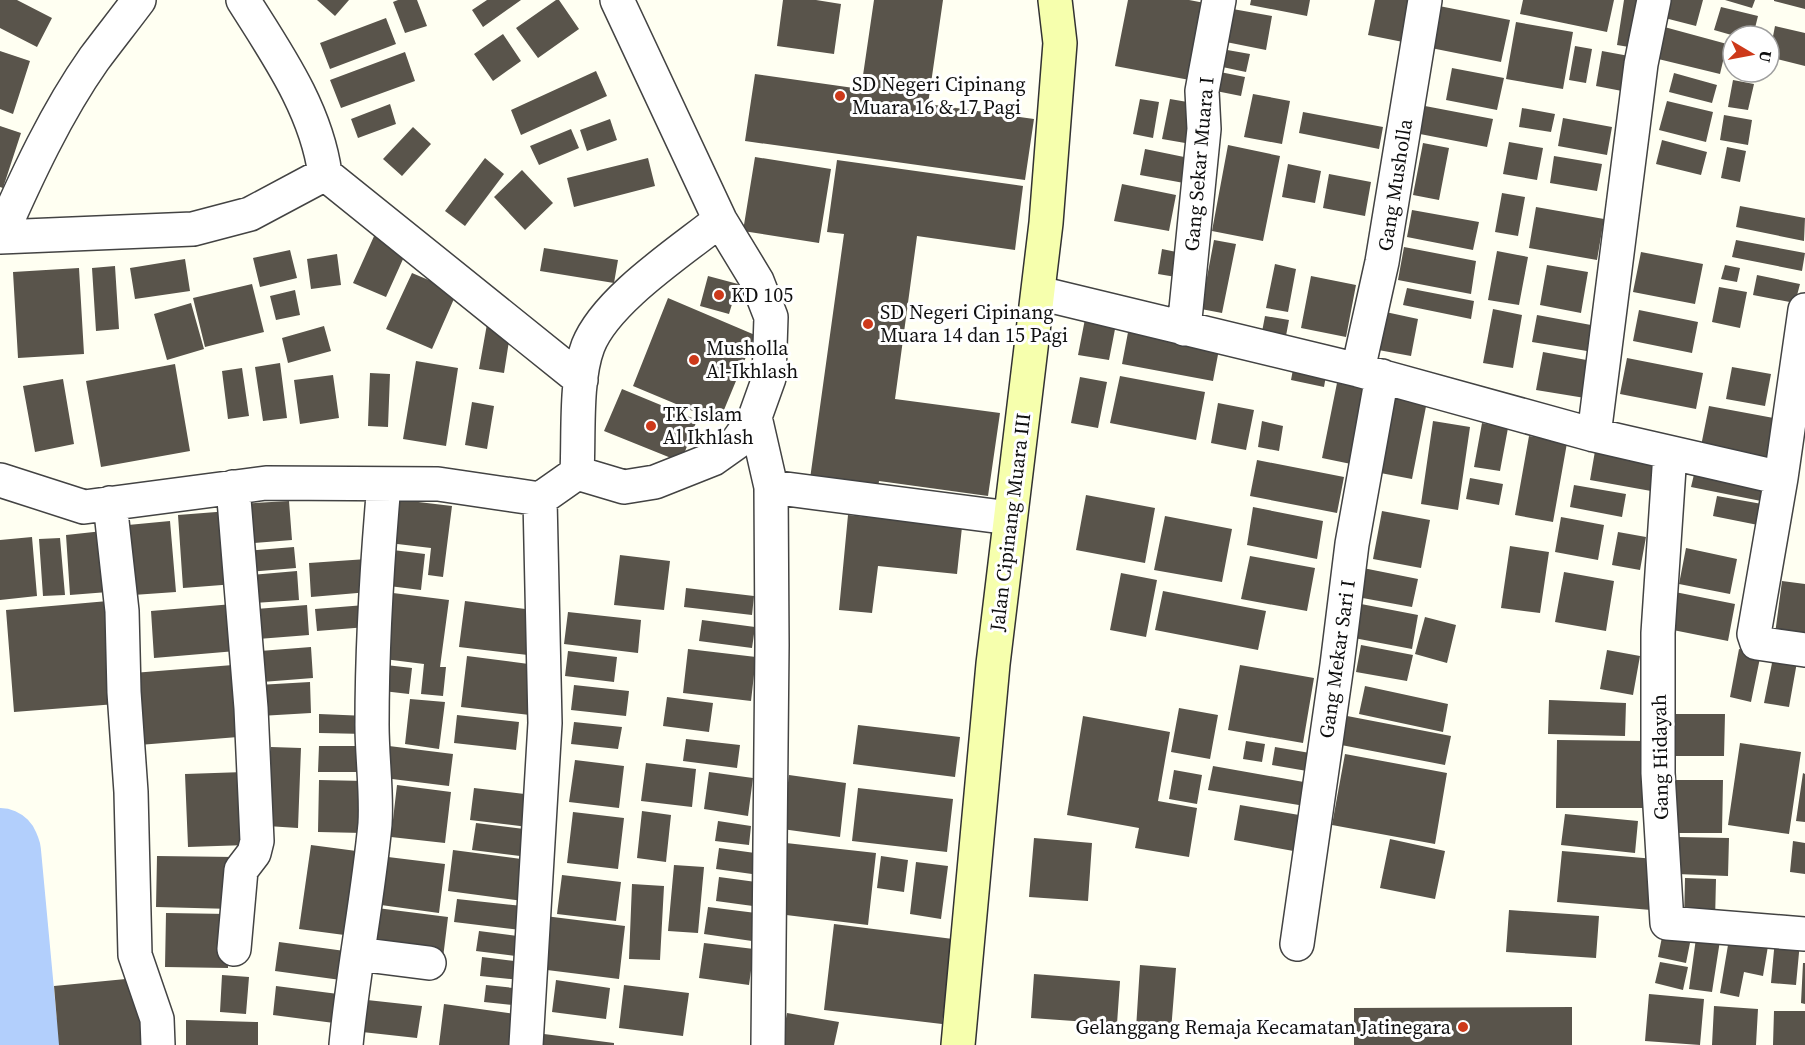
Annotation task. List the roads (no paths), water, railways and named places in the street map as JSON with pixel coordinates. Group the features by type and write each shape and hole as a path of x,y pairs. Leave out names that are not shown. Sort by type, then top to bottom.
{"street":[{"path":"139,0 94,60 60,114 24,180 0,237 193,229 250,214 325,174"},
{"path":"243,0 273,48 310,116 325,174 580,380"},
{"path":"577,473 624,487 655,482 712,459 737,442 755,417 769,378 771,317 757,280 720,220 617,0"},
{"name":"Jalan Cipinang Muara III","path":"958,1045 993,664 1039,292 1060,43 1054,0"},
{"name":"Gang Sekar Muara I","path":"1184,329 1204,129 1202,91 1220,0"},
{"name":"Gang Musholla","path":"1370,373 1382,262 1425,0"},
{"path":"1594,435 1641,64 1654,0"},
{"path":"577,473 580,380 588,346 605,315 630,292 720,220"},
{"path":"1039,292 1370,373 1594,435 1781,478"},
{"path":"1805,310 1781,478 1754,634 1757,643 1805,650"},
{"name":"Gang Mekar Sari I","path":"1297,944 1337,665 1370,373"},
{"path":"755,417 771,487 772,645 768,837 768,1045"},
{"name":"Gang Hidayah","path":"1671,453 1658,633 1658,773 1667,923 1805,934"},
{"path":"0,480 84,507 266,483 438,484 540,499 577,473"},
{"path":"346,1045 375,822 372,724 377,568 384,484"},
{"path":"233,487 251,708 257,842 254,853 241,870 234,949"},
{"path":"771,487 1010,518"},
{"path":"526,1045 545,723 540,499"},
{"path":"110,503 122,611 124,692 131,792 135,955 157,1019 158,1045"},
{"path":"358,954 429,963"}],"waterway":[{"path":"0,847 18,1023 23,1045"}],"place":[{"name":"SD Negeri Cipinang Muara 16 & 17 Pagi","path":"840,96"},
{"name":"KD 105","path":"719,295"},
{"name":"SD Negeri Cipinang Muara 14 dan 15 Pagi","path":"868,324"},
{"name":"Musholla Al-Ikhlash","path":"694,360"},
{"name":"TK Islam Al Ikhlash","path":"651,426"},
{"name":"Gelanggang Remaja Kecamatan Jatinegara","path":"1463,1027"}]}
